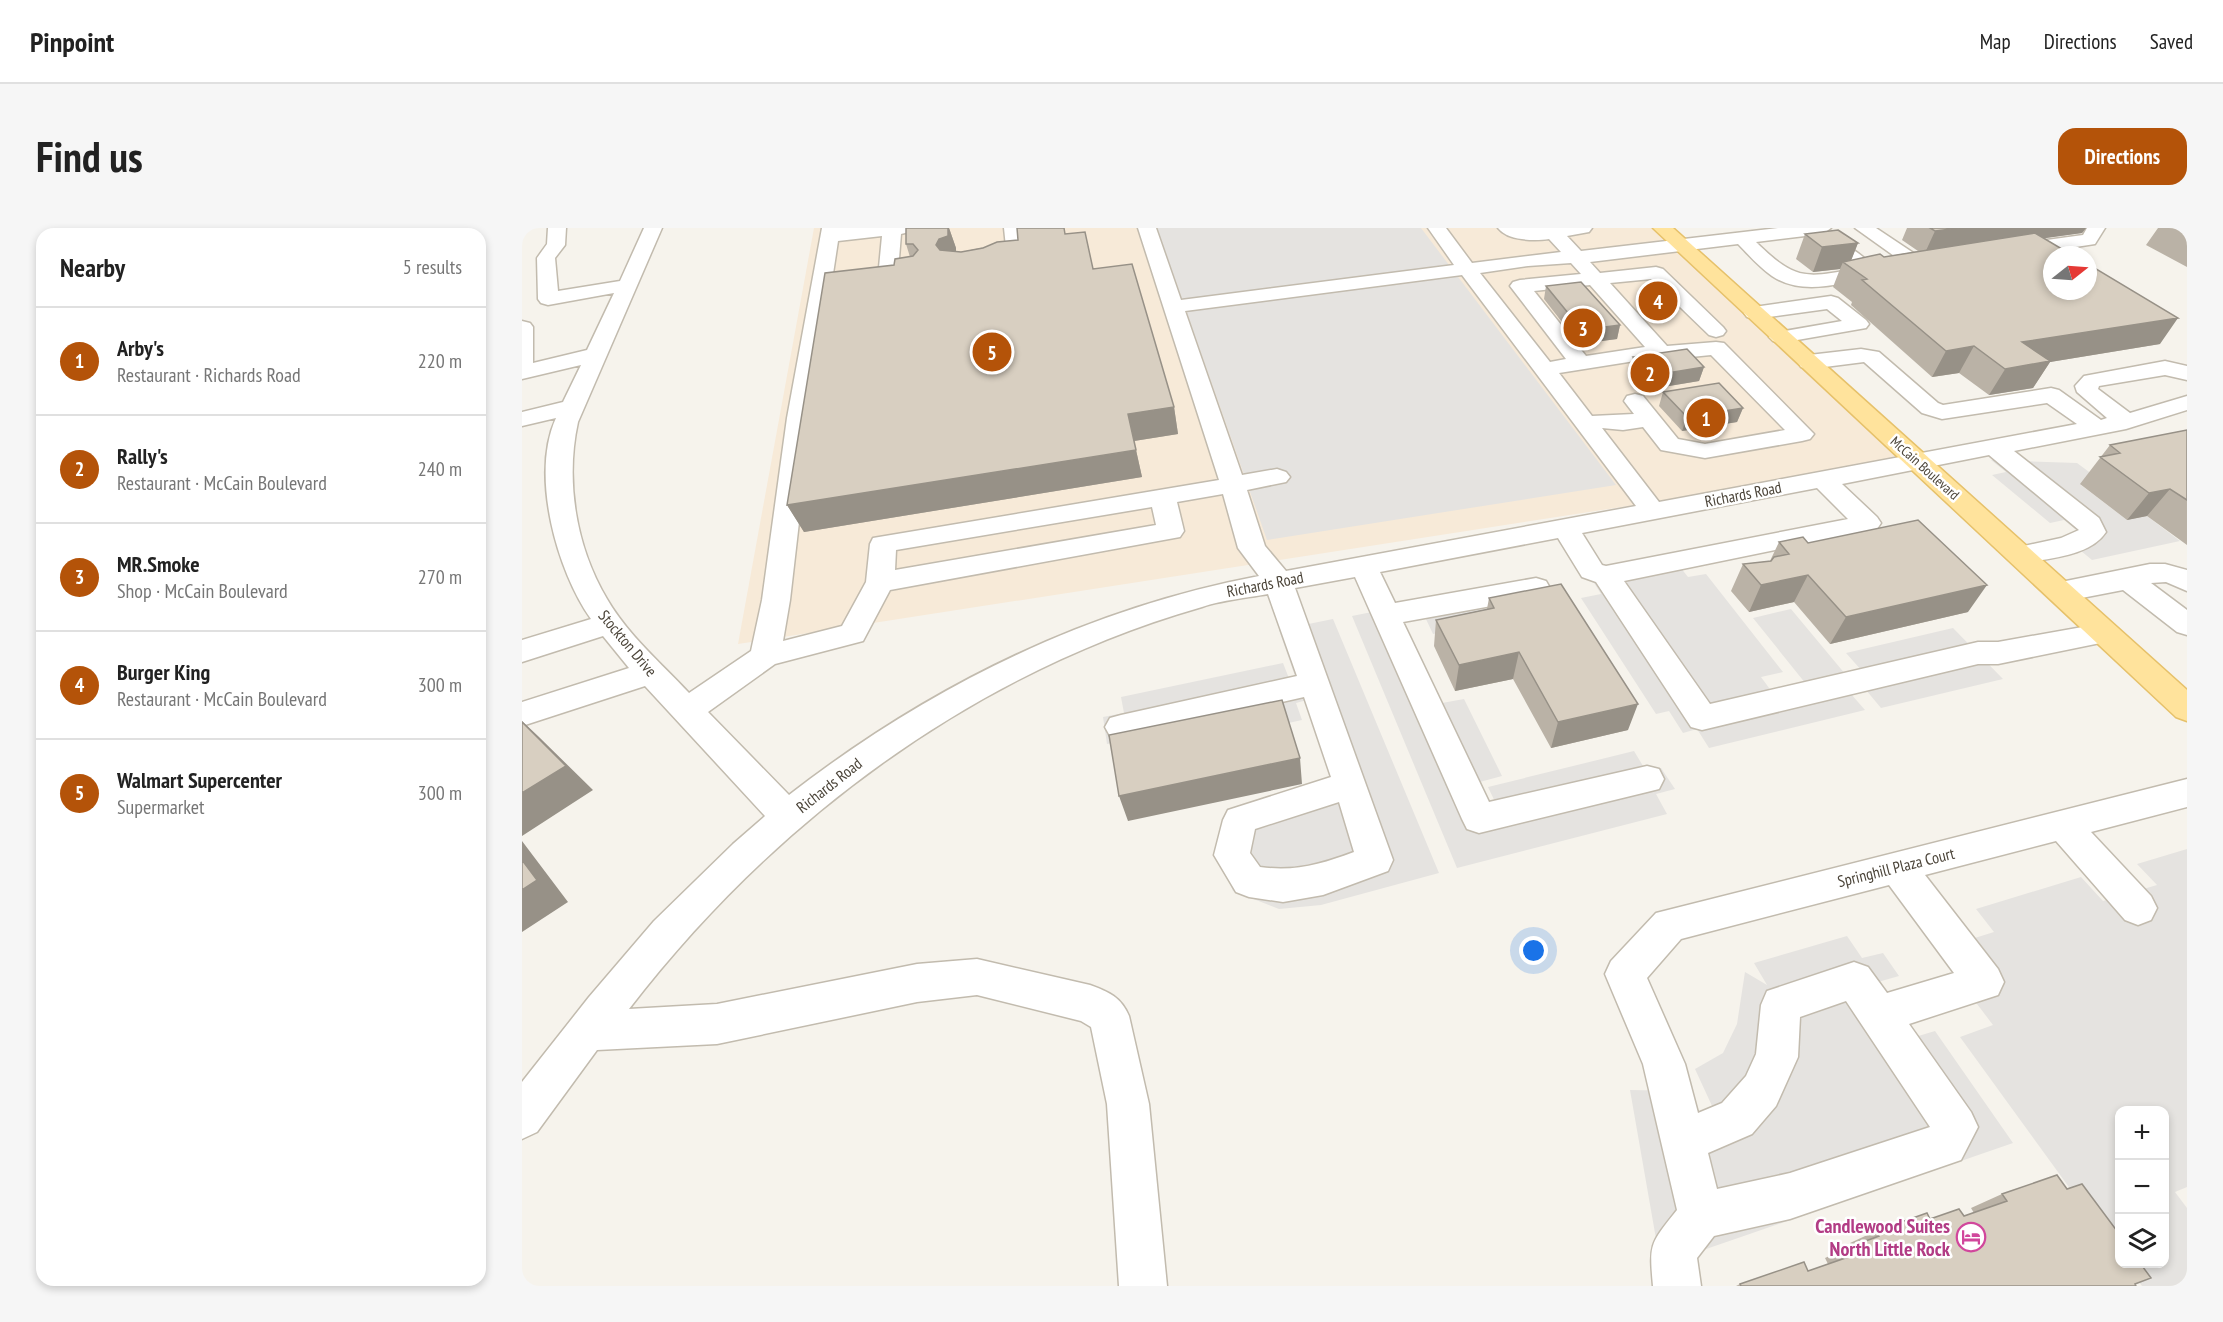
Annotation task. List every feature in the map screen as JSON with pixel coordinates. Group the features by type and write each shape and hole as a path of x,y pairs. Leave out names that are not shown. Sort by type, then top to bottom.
{"main road":[{"name":"McCain Boulevard","path":"1662,228 2187,709"}],"street":[{"path":"558,228 556,245 546,258 548,299 628,285"},
{"name":"Stockton Drive","path":"653,228 566,422 561,444 559,475 568,540 594,602 625,645 788,817"},
{"path":"1001,228 1002,249 998,254 966,265 1001,261 1011,254 1015,248 1013,228"},
{"path":"1147,228 1252,548 1278,581 1350,785"},
{"path":"1437,228 1653,511"},
{"path":"1507,228 1523,234 1583,228"},
{"path":"1173,307 1528,260 1576,257 1681,245 1743,234 1818,228 1824,243 1856,259 1864,268 1861,273 1824,280 1795,279 1775,268 1743,234"},
{"path":"1864,228 1918,264 1964,257"},
{"path":"1986,254 2089,240 2096,228"},
{"path":"765,656 776,600 799,418 831,232 898,229 888,275 915,272"},
{"path":"1554,232 1655,346 1671,353 1716,348 1740,387"},
{"path":"1656,273 1716,331 1655,346 1600,368 1520,286 1594,277 1656,273"},
{"path":"1754,312 1831,302 1859,324 1780,337"},
{"path":"523,327 522,372 596,355"},
{"path":"1809,362 1861,355 1871,357 1930,408 1942,412 2051,395 2096,427"},
{"path":"1545,369 1600,368 1701,356 1723,362 1740,387"},
{"path":"2126,422 2088,392 2086,386 2092,381 2166,368 2187,373"},
{"path":"1592,430 1613,433 1645,406 1670,445 1705,451 1785,437 1725,372 1706,371"},
{"name":"Richards Road","path":"522,1117 633,973 690,909 788,817 854,764 914,723 964,692 1061,645 1143,613 1200,597 2126,422 2187,403"},
{"path":"522,419 573,407"},
{"path":"1994,447 2090,524 2093,532 2088,538 2077,542 2020,555"},
{"path":"687,710 765,656 853,634 880,582 883,544 1277,477"},
{"path":"1571,526 1592,571 1606,575 1733,562 1868,523 1822,479"},
{"path":"880,582 1171,531 1163,497"},
{"path":"1363,565 1479,819 1647,779"},
{"path":"2061,592 2128,580 2154,571 2179,576 2187,582"},
{"path":"1606,575 1702,718 1978,653 1998,653 2097,625"},
{"path":"2128,580 2187,625"},
{"path":"1385,615 1536,588"},
{"path":"522,651 609,624"},
{"path":"522,714 651,672"},
{"path":"1121,727 1315,683"},
{"name":"Springhill Plaza Court","path":"1683,1142 1664,1064 1625,974 1669,925 2187,793"},
{"path":"2063,825 2138,908"},
{"path":"1878,1015 1984,982 1897,867"},
{"path":"588,1031 717,1024 916,983 977,977 1090,1004 1109,1016 1128,1104 1143,1286"},
{"path":"1677,1286 1673,1252 1701,1216 1790,1196 1945,1144 1956,1127 1854,980 1781,1005 1777,1057 1761,1091 1737,1119 1683,1142 1701,1216"}],"shaded area":[{"path":"814,228 1662,228 1918,461 738,644"},
{"path":"1157,228 1421,228 1616,485 1267,540"},
{"path":"1991,460 2077,463 2100,480 2081,485 2127,520 2147,516 2180,541 2092,560 2069,541 2085,537 2064,520 2050,523 1992,475 2006,472"},
{"path":"1669,553 1688,577 1706,574 1783,672 1761,677 1772,692 1806,684 1753,618 1791,609 1846,675 1862,671 1846,653 1953,628 2003,679 1881,708 1866,690 1851,694 1865,710 1709,748 1697,729 1683,733 1669,711 1656,714 1581,598 1601,594 1586,570"},
{"path":"1542,578 1561,608 1433,634 1425,617 1404,622 1442,703 1464,699 1502,776 1476,783 1489,810 1498,808 1488,787 1634,751 1646,771 1661,768 1675,789 1656,794 1667,814 1457,868 1352,616"},
{"path":"1333,619 1439,873 1321,905 1279,909 1233,891 1216,848 1335,783 1307,700 1296,703 1302,720 1211,740 1131,739 1107,744 1103,717 1124,713 1121,697 1283,663 1290,681 1296,679 1279,630"},
{"path":"2187,849 2187,1187 2175,1192 2187,1208 2187,1286 2142,1286 2128,1268 2169,1268 2169,1106 2115,1106 2115,1250 1960,1037 1993,1025 1936,950 1994,932 1976,909 2081,877 2103,901 2157,885 2137,864"},
{"path":"1847,936 1862,958 1883,953 1899,976 1878,982 1915,1037 1935,1031 2013,1143 1683,1257 1659,1256 1630,1090 1685,1091 1695,1112 1713,1108 1695,1069 1723,1053 1737,1024 1745,972 1767,985 1754,963"}],"building":[{"path":"906,228 948,228 948,236 939,239 936,245 940,250 961,252 983,248 997,242 1018,240 1017,228 1064,228 1065,234 1085,232 1093,269 1132,264 1174,407 1128,414 1136,450 787,505 825,273 894,265 895,259 913,256 918,250 913,244 906,244"},
{"path":"1930,228 1959,228 1935,231"},
{"path":"2177,228 2187,228 2187,233"},
{"path":"1838,230 1858,243 1822,247 1805,234"},
{"path":"2035,233 2057,246 2043,246 2043,300 2097,300 2097,269 2178,318 2022,342 2050,361 2005,369 1974,346 1946,351 1862,280 1867,279 1843,262 1880,254 1884,257"},
{"path":"1581,282 1620,325 1582,330 1546,286"},
{"path":"1687,349 1704,367 1649,376 1633,357"},
{"path":"1719,383 1743,408 1687,417 1663,392"},
{"path":"2187,430 2187,500 2170,489 2149,493 2100,457 2120,453 2110,445"},
{"path":"1918,520 1987,585 1846,617 1808,575 1761,585 1743,564 1771,561 1774,557 1789,554 1779,542 1803,537 1808,543"},
{"path":"1561,584 1638,704 1558,722 1519,652 1459,665 1436,620 1494,608 1489,598"},
{"path":"1282,700 1300,758 1119,796 1109,735"},
{"path":"522,722 566,766 522,793"},
{"path":"522,860 537,880 522,890"},
{"name":"Candlewood Suites North Little Rock","path":"2057,1175 2067,1189 2082,1184 2115,1228 2115,1268 2144,1268 2151,1278 2135,1284 2136,1286 1741,1286 1740,1284 1804,1262 1808,1271 1854,1255 1850,1247 1879,1236 1876,1231 1927,1213 1930,1219 1959,1209 1964,1216 2007,1201 2002,1194"}],"place":[{"name":"Burger King","path":"1658,301"},
{"name":"MR.Smoke","path":"1583,328"},
{"name":"Walmart Supercenter","path":"992,352"},
{"name":"Rally's","path":"1650,373"},
{"name":"Arby's","path":"1706,418"},
{"name":"Candlewood Suites North Little Rock","path":"1971,1237"}]}
